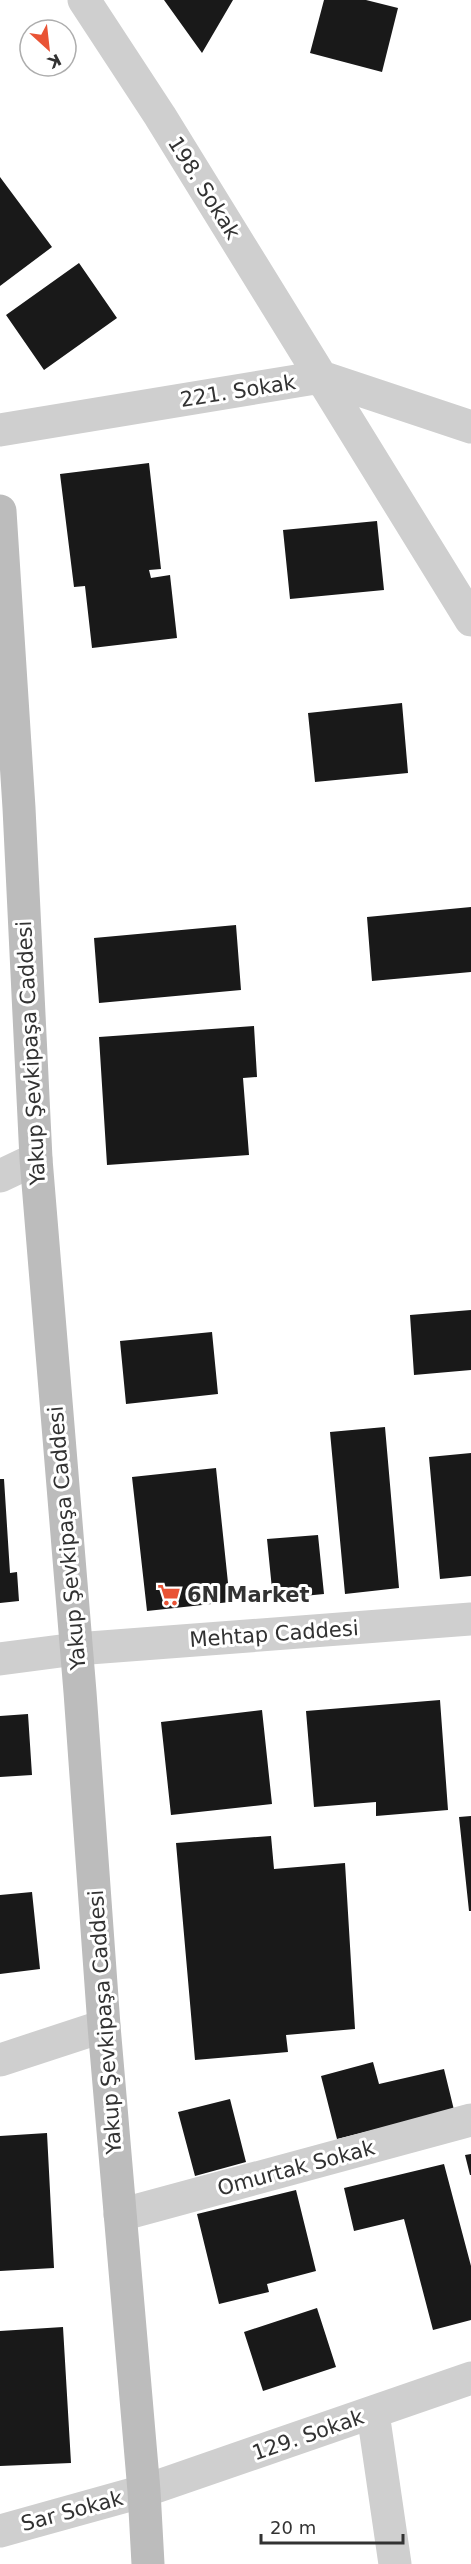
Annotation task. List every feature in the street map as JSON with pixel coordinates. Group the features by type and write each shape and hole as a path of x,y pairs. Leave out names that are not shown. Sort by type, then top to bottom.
{"main road":[{"name":"Yakup Şevkipaşa Caddesi","path":"0,511 10,812 148,2564"}],"street":[{"name":"198. Sokak","path":"84,0 160,116 471,620"},
{"name":"221. Sokak","path":"0,430 321,377 471,427"},
{"path":"0,1176 36,1159"},
{"name":"Mehtap Caddesi","path":"0,1659 76,1649 471,1619"},
{"path":"0,2060 104,2026"},
{"name":"Omurtak Sokak","path":"120,2215 471,2120"},
{"name":"129. Sokak","path":"144,2491 471,2378"},
{"path":"373,2412 395,2564"},
{"name":"Sar Sokak","path":"0,2531 144,2491"}],"building":[{"path":"164,0 233,0 202,53"},
{"path":"324,0 366,0 398,8 382,72 310,53"},
{"path":"0,177 52,247 0,286"},
{"path":"79,263 117,318 44,370 6,315"},
{"path":"149,463 161,569 149,570 151,578 170,575 177,638 92,648 85,586 74,587 60,474"},
{"path":"377,521 384,590 290,599 283,530"},
{"path":"402,703 408,773 315,782 308,713"},
{"path":"471,907 471,972 372,981 367,917"},
{"path":"236,925 241,990 99,1003 94,938"},
{"path":"254,1026 257,1077 243,1078 249,1155 107,1165 99,1037"},
{"path":"471,1310 471,1370 414,1375 410,1315"},
{"path":"212,1332 218,1394 126,1404 120,1341"},
{"path":"385,1427 399,1588 345,1594 330,1432"},
{"path":"471,1453 471,1576 440,1579 429,1457"},
{"path":"216,1468 230,1602 147,1611 132,1477"},
{"path":"0,1479 4,1479 10,1573 17,1572 19,1601 0,1603"},
{"path":"318,1535 324,1594 273,1599 267,1539"},
{"path":"440,1700 448,1810 376,1816 376,1802 314,1807 306,1711"},
{"path":"262,1710 272,1804 171,1815 161,1722"},
{"path":"28,1714 32,1775 0,1777 0,1716"},
{"path":"471,1816 471,1911 469,1911 459,1817"},
{"path":"271,1836 274,1869 345,1863 355,2029 286,2035 288,2052 195,2060 176,1843"},
{"path":"32,1892 40,1969 0,1974 0,1895"},
{"path":"373,2062 379,2084 444,2069 454,2110 337,2139 321,2076"},
{"path":"230,2099 246,2162 195,2176 178,2112"},
{"path":"47,2133 54,2268 0,2271 0,2136"},
{"path":"471,2154 471,2175 470,2175 465,2155"},
{"path":"444,2164 471,2266 471,2320 433,2330 404,2219 354,2231 344,2188"},
{"path":"296,2190 316,2271 267,2284 269,2292 219,2304 197,2214"},
{"path":"317,2308 336,2367 263,2391 244,2332"},
{"path":"63,2327 71,2463 0,2466 0,2331"}],"place":[{"name":"6N Market","path":"169,1595"}]}
